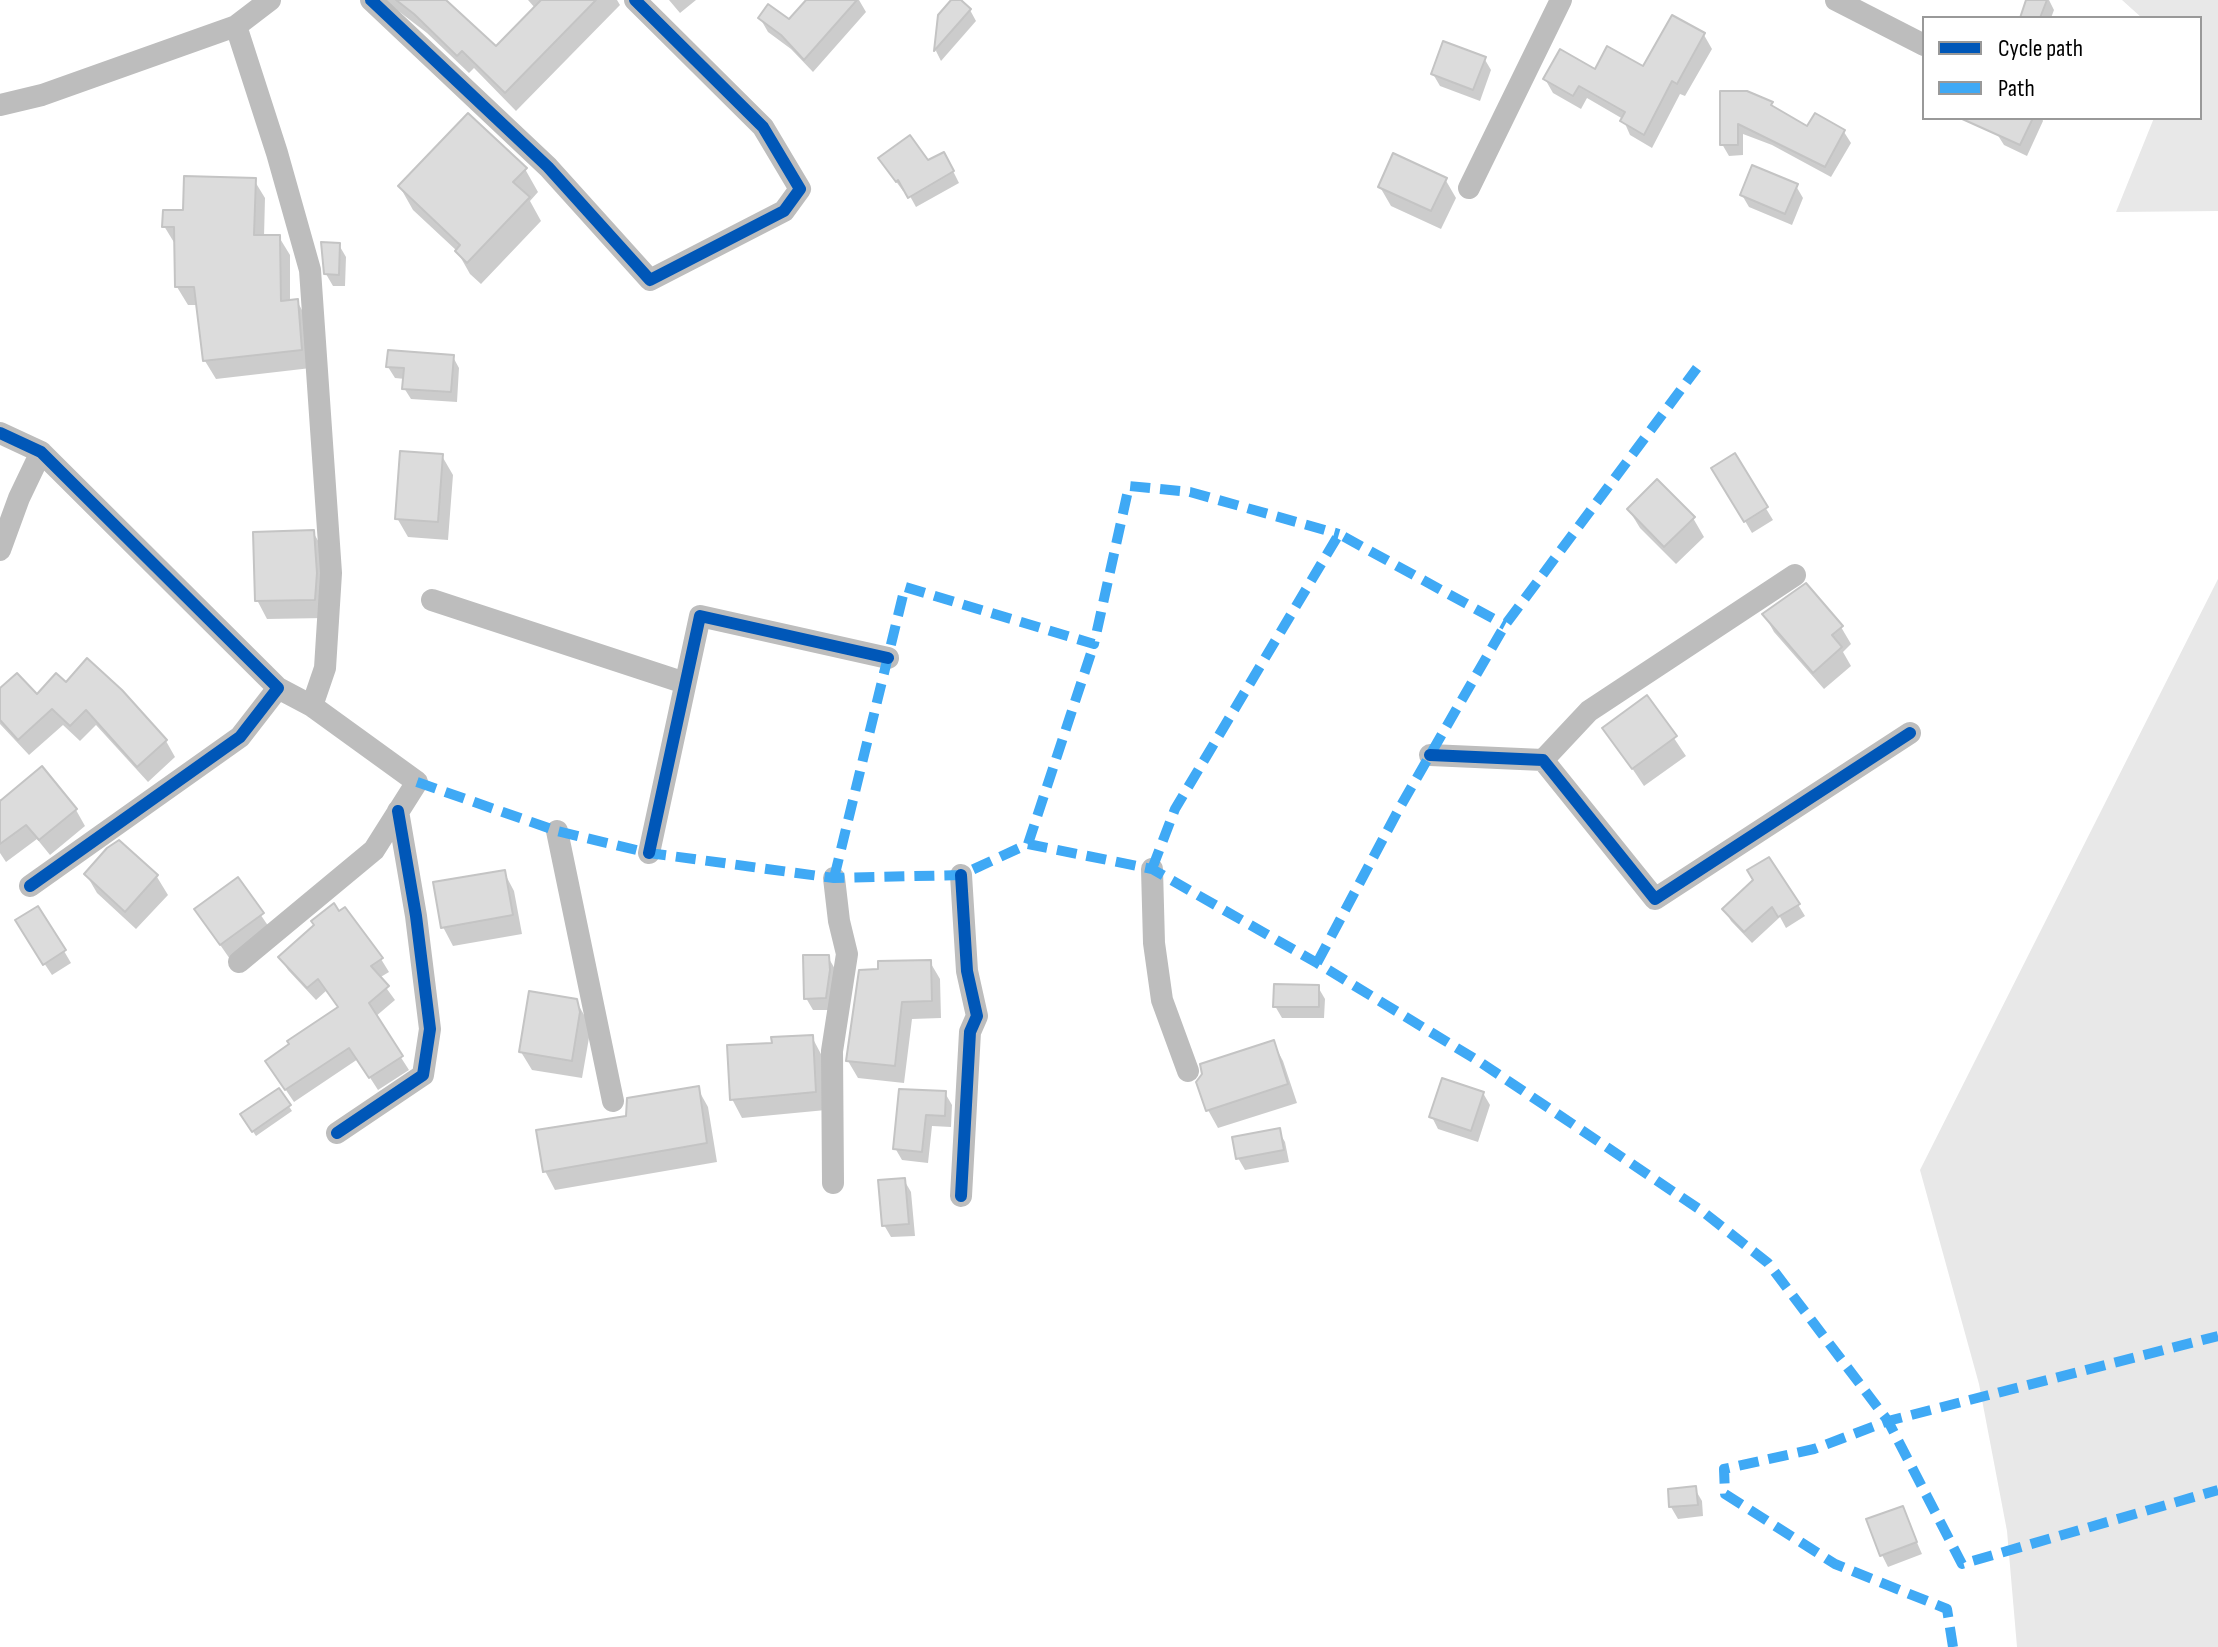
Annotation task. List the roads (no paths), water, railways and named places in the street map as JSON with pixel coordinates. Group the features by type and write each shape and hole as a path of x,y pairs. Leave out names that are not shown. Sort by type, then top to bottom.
{"street":[{"path":"0,105 42,95 236,26 270,0"},
{"path":"371,0 548,167 650,280 784,211 800,189 763,127 635,0"},
{"path":"1469,188 1561,0"},
{"path":"1836,0 1922,44"},
{"path":"236,26 310,270 331,573 325,668 312,706"},
{"path":"0,433 41,452 278,688 312,706 417,782 374,850 239,962"},
{"path":"0,550 19,498 41,452"},
{"path":"1543,760 1589,711 1795,575"},
{"path":"432,600 685,683"},
{"path":"649,853 700,616 888,658"},
{"path":"30,886 240,737 278,688"},
{"path":"1430,755 1543,760 1655,899 1910,733"},
{"path":"337,1133 423,1075 430,1029 416,916 398,811"},
{"path":"557,831 613,1101"},
{"path":"1152,869 1154,943 1162,1000 1188,1071"},
{"path":"961,875 967,971 977,1016 970,1032 961,1196"},
{"path":"833,1183 832,1051 847,954 834,878"}]}
